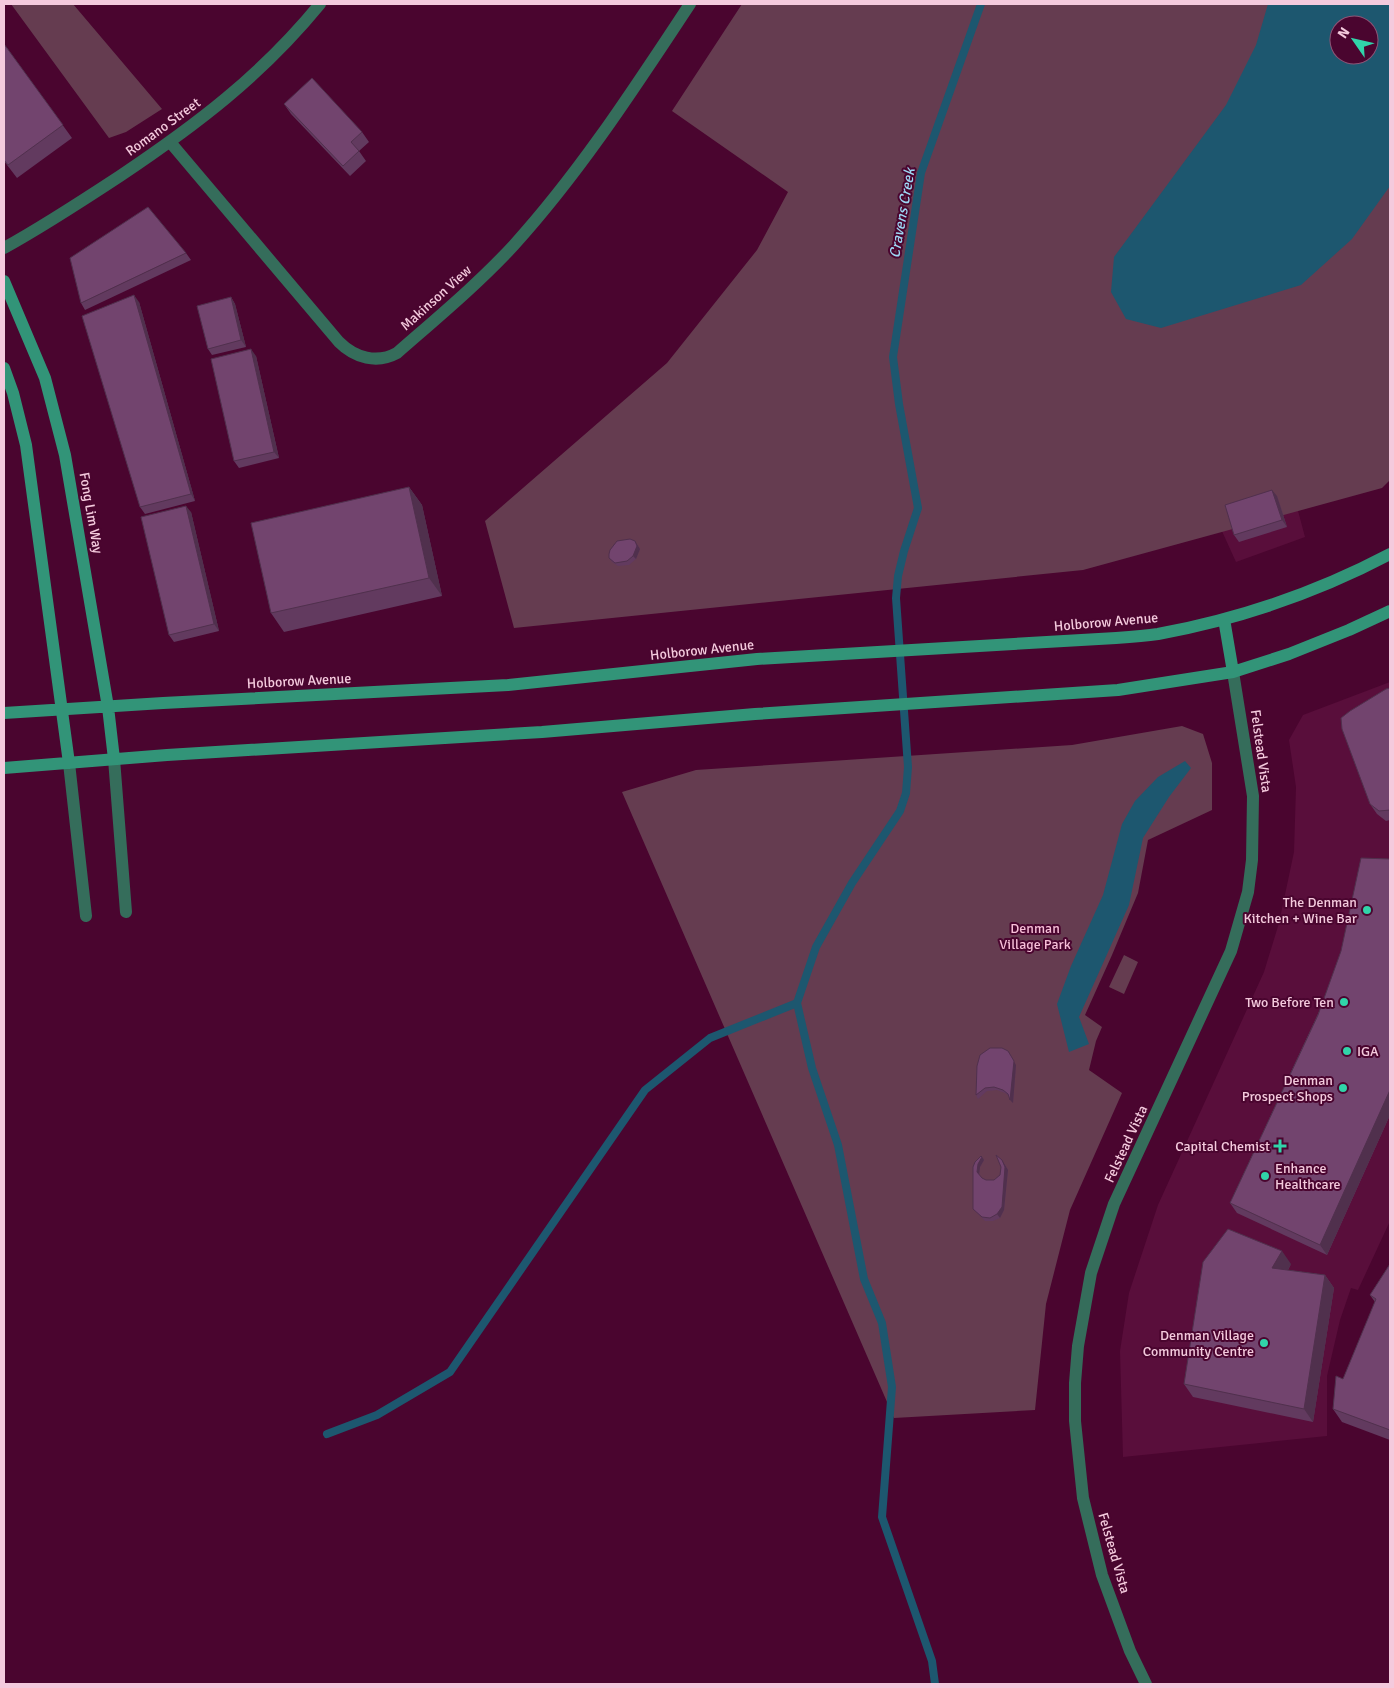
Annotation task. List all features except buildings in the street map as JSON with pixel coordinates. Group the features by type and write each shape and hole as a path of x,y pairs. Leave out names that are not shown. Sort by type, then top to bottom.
{"main road":[{"name":"Fong Lim Way","path":"4,281 45,378 57,422 72,489 108,706 114,759"},
{"path":"4,368 13,394 26,445 69,764"},
{"name":"Holborow Avenue","path":"4,713 62,708 508,685 757,659 1157,634 1224,619 1294,597 1363,569 1390,554"},
{"path":"4,768 1118,690 1233,672 1289,654 1390,611"},
{"name":"Felstead Vista","path":"1224,619 1233,672"}],"street":[{"name":"Romano Street","path":"4,248 49,222 206,116 272,58 320,4"},
{"name":"Makinson View","path":"170,142 344,348 357,355 371,359 385,358 397,353 478,282 547,207 607,127 690,4"},
{"name":"Felstead Vista","path":"1146,1684 1130,1651 1102,1575 1083,1498 1075,1421 1075,1383 1078,1346 1091,1273 1114,1204 1231,951 1248,892 1252,860 1253,796 1233,672"},
{"path":"114,759 126,912"},
{"path":"69,764 86,916"}],"shaded area":[{"path":"1277,432 1305,537 1236,562 1191,463"},
{"path":"1390,682 1390,1221 1358,1290 1351,1288 1340,1320 1327,1376 1327,1436 1123,1457 1120,1351 1129,1293 1158,1205 1264,972 1279,923 1294,852 1296,787 1289,740 1303,715"}],"green space":[{"path":"11,4 73,4 162,109 126,132 109,138"},
{"path":"742,4 1390,4 1390,480 1382,488 1083,570 514,628 485,521 667,363 757,250 788,192 672,111"},
{"name":"Denman Village Park","path":"1182,726 1203,734 1212,763 1212,810 1148,840 1138,893 1085,1015 1102,1027 1096,1041 1089,1070 1122,1093 1070,1210 1046,1304 1035,1410 894,1418 622,792 696,770 1072,745"},
{"path":"1124,955 1138,962 1124,994 1109,987"}],"water":[{"path":"1268,4 1390,4 1390,186 1352,239 1301,285 1161,328 1126,319 1111,292 1114,257 1226,105 1256,45"},
{"path":"1185,761 1191,768 1169,797 1143,838 1129,905 1079,1017 1089,1044 1069,1052 1057,1004 1071,966 1103,895 1122,824 1135,801 1158,777"}],"waterway":[{"name":"Cravens Creek","path":"935,1684 932,1661 882,1517 892,1387 882,1323 864,1279 838,1145 812,1068 797,1003 816,947 852,883 900,811 906,793 908,767 896,598 898,576 904,551 918,508 899,404 893,357 921,173 981,4"},
{"path":"327,1434 377,1415 450,1372 645,1090 710,1038 797,1003"}],"place":[{"name":"The Denman Kitchen + Wine Bar","path":"1367,910"},
{"name":"Two Before Ten","path":"1344,1002"},
{"name":"IGA","path":"1347,1051"},
{"name":"Denman Prospect Shops","path":"1343,1088"},
{"name":"Capital Chemist","path":"1280,1146"},
{"name":"Enhance Healthcare","path":"1265,1176"},
{"name":"Denman Village Community Centre","path":"1264,1343"}]}
